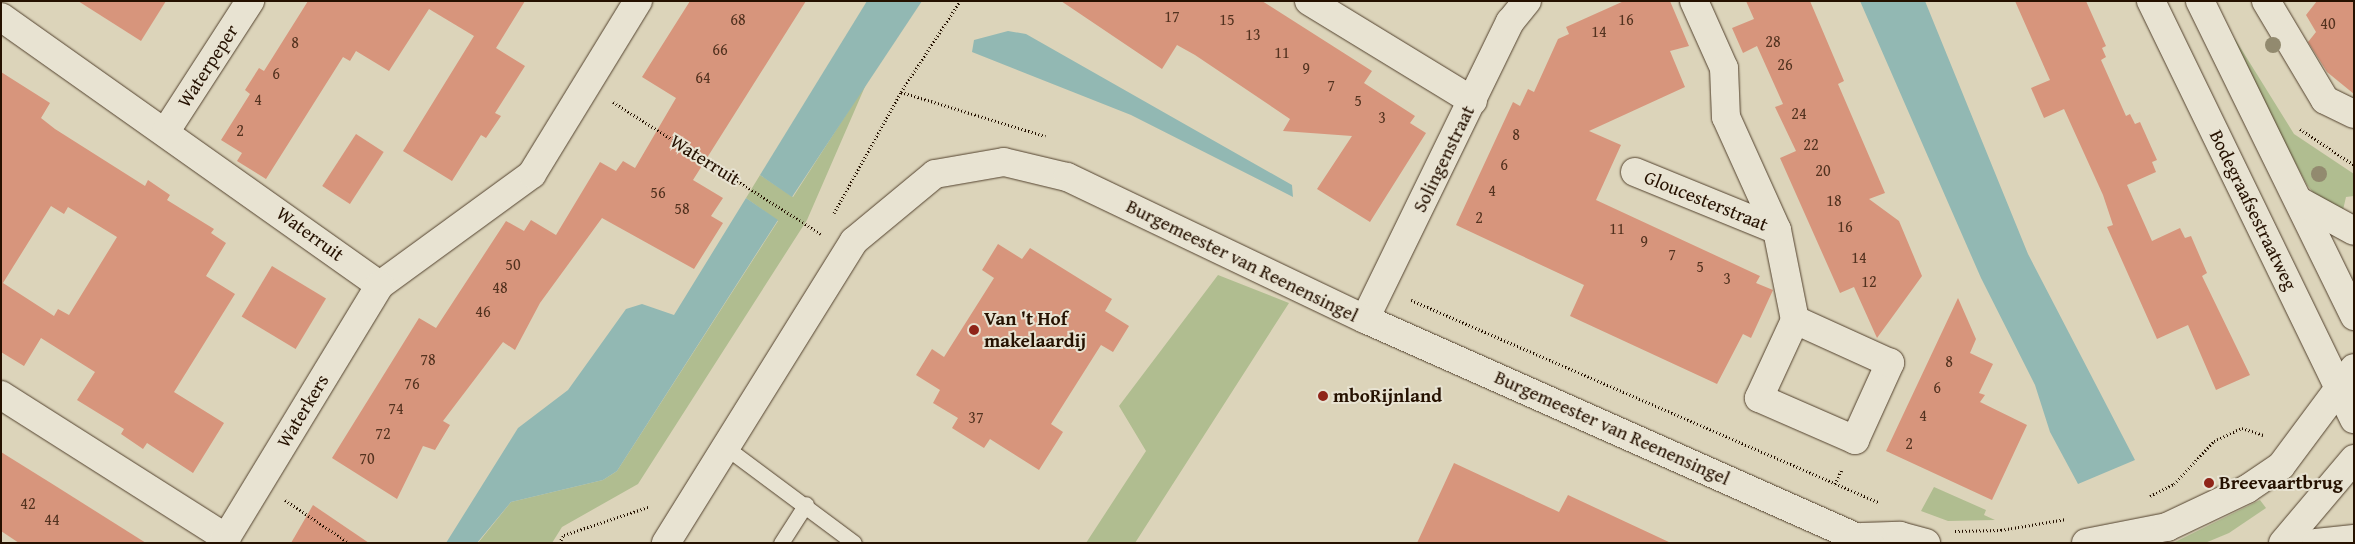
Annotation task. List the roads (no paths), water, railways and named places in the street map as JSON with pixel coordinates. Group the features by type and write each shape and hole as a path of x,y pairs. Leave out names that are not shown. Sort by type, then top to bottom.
{"street":[{"name":"Waterpeper","path":"166,131 250,1"},
{"path":"380,285 532,174 638,1"},
{"path":"1309,1 1473,101"},
{"name":"Solingenstraat","path":"1365,320 1510,22 1527,1"},
{"name":"Gloucesterstraat","path":"1694,1 1724,68 1726,116 1777,230 1795,320"},
{"name":"Bodegraafsestraatweg","path":"2151,1 2338,390 2354,419"},
{"path":"2200,1 2301,202 2354,316"},
{"path":"2266,1 2325,100 2354,114"},
{"name":"Waterruit","path":"1,17 166,131 380,285"},
{"name":"Burgemeester van Reenensingel","path":"666,543 728,449 854,241 935,174 1004,162 1067,177 1365,320 1865,540 1900,536 1926,543"},
{"name":"Gloucesterstraat","path":"1635,172 1777,230"},
{"path":"2301,202 2354,231"},
{"name":"Waterkers","path":"1,395 225,540 380,285"},
{"path":"1795,320 1890,363 1855,440 1759,398 1795,320"},
{"path":"2086,543 2167,527 2247,489 2281,466 2354,368"},
{"path":"2283,543 2354,460"},
{"name":"Burgemeester van Reenensingel","path":"678,543 691,505"},
{"path":"2316,543 2354,539"}],"lane":[{"path":"728,449 806,504 854,543"},
{"path":"782,543 806,504"}],"water":[{"path":"867,1 922,1 792,197 760,175"},
{"path":"1860,1 1925,1 2028,254 2135,460 2078,484 2050,432 2035,385 1981,278"},
{"path":"1008,31 1026,34 1292,185 1293,197 1131,115 972,52 974,40"},
{"path":"746,198 778,220 617,471 603,480 511,502 477,543 446,543 518,428 568,390 626,309 642,304 674,315"}],"place":[{"name":"Van 't Hof makelaardij","path":"974,330"},
{"name":"mboRijnland","path":"1323,396"},
{"name":"Breevaartbrug","path":"2209,483"}]}
